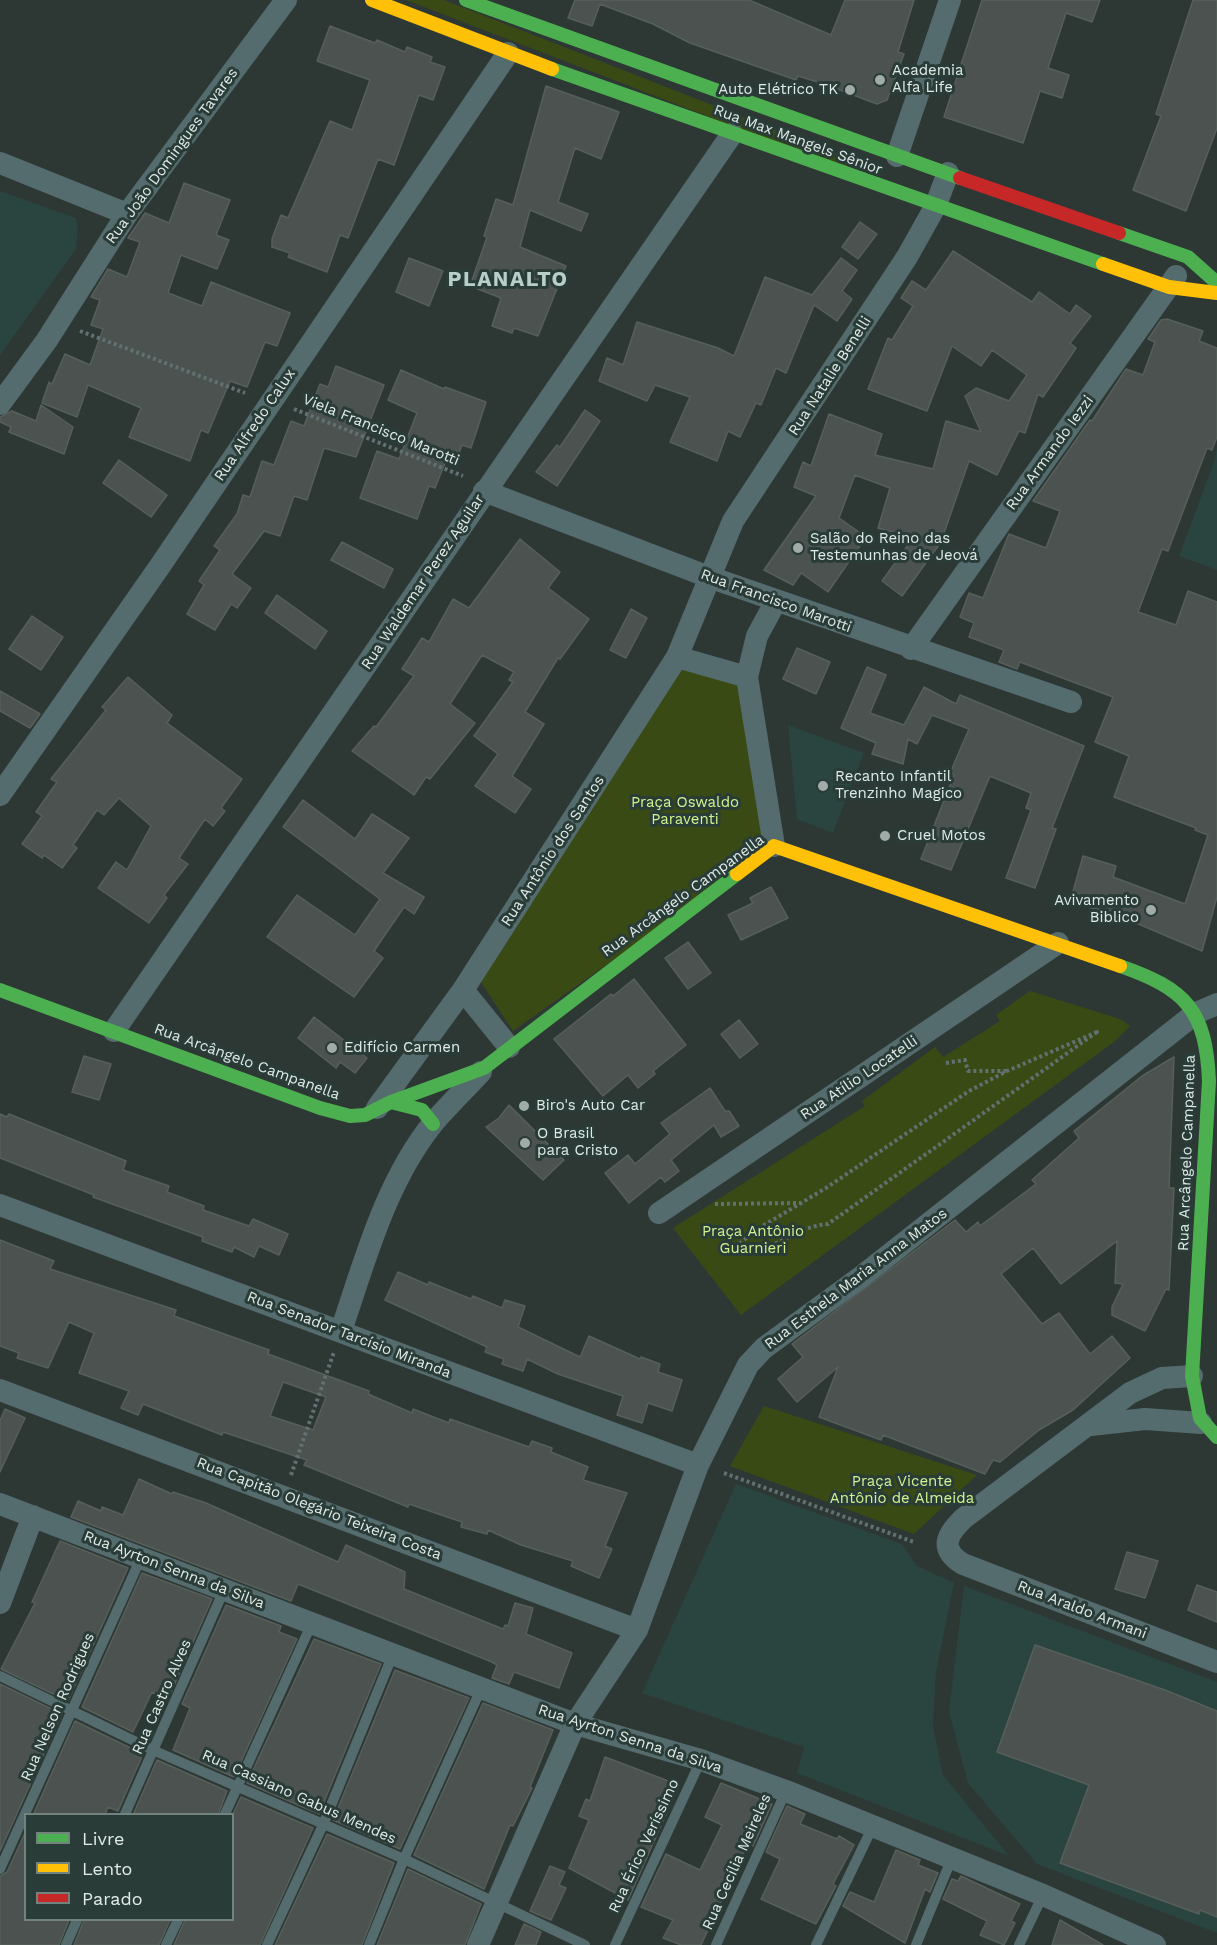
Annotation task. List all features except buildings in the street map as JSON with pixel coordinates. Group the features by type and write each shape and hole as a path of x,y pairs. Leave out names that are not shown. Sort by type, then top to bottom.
{"street":[{"name":"Rua João Domingues Tavares","path":"0,404 47,340 127,214 286,0"},
{"name":"Rua Max Mangels Sênior","path":"372,0 508,53 935,207 1061,227 1188,257 1217,283"},
{"name":"Rua Max Mangels Sênior","path":"466,0 948,173 1061,227 1169,287 1217,293"},
{"path":"897,156 950,0"},
{"name":"Rua Alfredo Calux","path":"0,795 160,566 508,53"},
{"name":"Rua Waldemar Perez Aguilar","path":"114,1031 732,134"},
{"path":"0,163 127,214"},
{"name":"Rua Natalie Benelli","path":"709,577 733,521 907,257 935,207 948,173"},
{"name":"Rua Armando Iezzi","path":"910,649 1169,287 1188,257"},
{"name":"Rua Francisco Marotti","path":"484,491 709,577 910,649 1071,702"},
{"name":"Rua Antônio dos Santos","path":"382,1107 463,990 677,657 709,577"},
{"path":"774,846 747,677 757,636 776,601"},
{"path":"677,657 747,677"},
{"name":"Rua Arcângelo Campanella","path":"0,990 339,1114 350,1116 382,1107 484,1068 774,846 1150,976 1179,994 1196,1013 1207,1039 1209,1081 1192,1376 1195,1403 1209,1430"},
{"name":"Rua Atílio Locatelli","path":"659,1213 1058,943"},
{"path":"463,990 509,1047"},
{"name":"Rua Esthela Maria Anna Matos","path":"478,1945 575,1724 637,1630 698,1465 748,1365 764,1348 861,1277 1196,1013 1217,1004"},
{"path":"342,1331 385,1207 399,1178 433,1124 484,1068"},
{"path":"382,1107 424,1109 430,1113 433,1124"},
{"name":"Rua Senador Tarcísio Miranda","path":"0,1205 698,1465"},
{"path":"1089,1425 1130,1393 1150,1382 1162,1378 1192,1376"},
{"name":"Rua Capitão Olegário Teixeira Costa","path":"0,1390 637,1630"},
{"path":"1089,1425 1145,1419 1209,1430"},
{"name":"Rua Araldo Armani","path":"1089,1425 964,1518 948,1537 950,1554 963,1564 1217,1662"},
{"name":"Rua Ayrton Senna da Silva","path":"0,1504 575,1724 701,1760 786,1791 1043,1895 1128,1940 1155,1945"},
{"path":"0,1604 33,1516"}],"lane":[{"name":"Rua Nelson Rodrigues","path":"26,1813 141,1558"},
{"name":"Rua Castro Alves","path":"126,1813 224,1590"},
{"path":"226,1813 312,1623"},
{"path":"267,1945 322,1825 393,1654"},
{"name":"Rua Cassiano Gabus Mendes","path":"0,1676 155,1751 404,1859 585,1945"},
{"path":"369,1945 404,1859 481,1689"},
{"name":"Rua Érico Veríssimo","path":"615,1945 701,1760"},
{"name":"Rua Cecília Meireles","path":"716,1945 786,1791"},
{"name":"Rua Nelson Rodrigues","path":"0,1869 24,1817"},
{"path":"816,1945 873,1826"},
{"path":"916,1945 952,1858"},
{"path":"1019,1945 1043,1895"},
{"path":"66,1945 77,1921"},
{"path":"166,1945 178,1921"}],"path":[{"path":"80,331 245,393"},
{"name":"Viela Francisco Marotti","path":"291,407 463,476"},
{"path":"1097,1032 828,1224 813,1225 755,1252 742,1253 739,1244 746,1237 969,1091 1007,1071 1097,1032"},
{"path":"946,1063 964,1060 968,1071 1007,1071"},
{"path":"707,1204 801,1203"},
{"path":"284,1496 342,1331"},
{"path":"724,1473 914,1542"}],"shaded area":[{"path":"0,191 76,218 78,229 76,249 0,355"},
{"path":"1217,447 1217,570 1179,556 1215,459"},
{"name":"Recanto Infantil Trenzinho Magico","path":"788,725 864,753 833,833 797,819"},
{"path":"736,1484 902,1544 917,1566 954,1583 936,1672 933,1726 943,1775 1009,1856 797,1773 804,1747 642,1693"},
{"path":"964,1586 1217,1682 1217,1933 1037,1864 968,1783 949,1712"}],"green space":[{"path":"406,0 444,0 850,159 850,171"},
{"name":"Praça Oswaldo Paraventi","path":"687,660 739,685 774,846 513,1031 481,982"},
{"name":"Praça Antônio Guarnieri","path":"1030,991 1120,1019 1130,1026 1114,1042 741,1315 673,1228 865,1106 862,1101 935,1047 943,1057 1000,1021 996,1015"},
{"name":"Praça Vicente Antônio de Almeida","path":"764,1406 977,1475 914,1534 730,1466"}],"traffic: fast":[{"path":"466,0 960,178"},
{"path":"552,69 1103,264"},
{"path":"1119,233 1188,257 1217,283"},
{"path":"0,990 320,1108 350,1116 365,1115 391,1102 484,1068 737,874"},
{"path":"1120,966 1143,975 1176,994 1197,1019 1203,1036 1209,1081 1192,1376 1200,1418 1217,1437"},
{"path":"391,1102 422,1110 433,1124"}],"traffic: slow":[{"path":"372,0 552,69"},
{"path":"1103,264 1169,287 1217,293"},
{"path":"737,874 774,846 1120,966"}],"traffic: jam":[{"path":"960,178 1119,233"}],"place":[{"name":"Academia Alfa Life","path":"880,80"},
{"name":"Auto Elétrico TK","path":"850,90"},
{"name":"Salão do Reino das Testemunhas de Jeová","path":"798,548"},
{"name":"Recanto Infantil Trenzinho Magico","path":"823,786"},
{"name":"Cruel Motos","path":"885,836"},
{"name":"Avivamento Biblico","path":"1151,910"},
{"name":"Edifício Carmen","path":"332,1048"},
{"name":"Biro's Auto Car","path":"524,1106"},
{"name":"O Brasil para Cristo","path":"525,1143"}],"district":[{"name":"PLANALTO","path":"508,280"}]}
